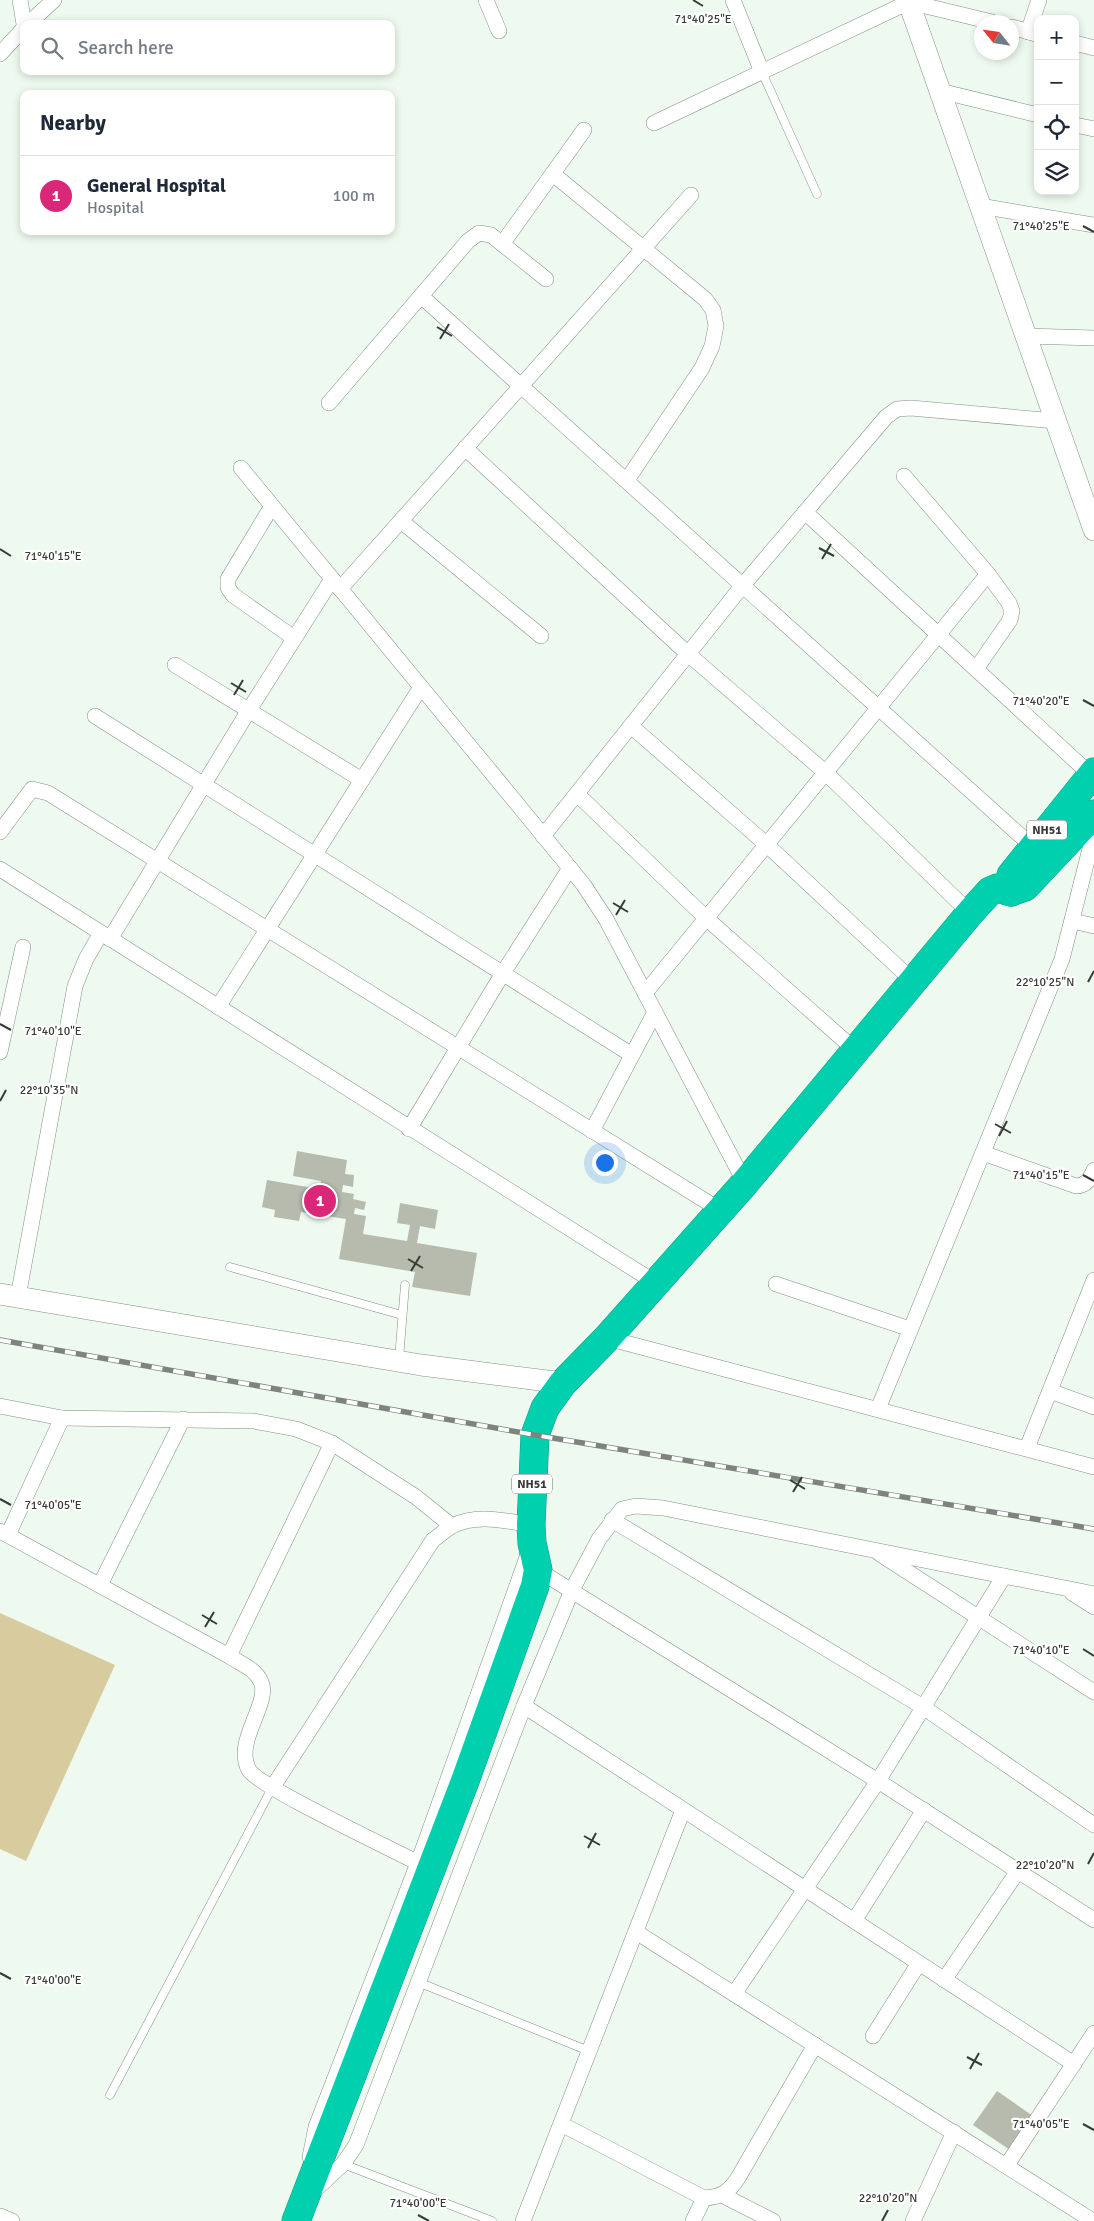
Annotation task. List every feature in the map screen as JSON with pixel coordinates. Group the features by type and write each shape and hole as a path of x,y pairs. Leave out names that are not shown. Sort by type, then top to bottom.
{"highway":[{"name":"NH51","path":"1011,892 1011,875 1093,773"},
{"name":"NH51","path":"300,2211 465,1781 535,1586 538,1570 532,1534 535,1435 545,1408 563,1383 607,1338 745,1183 970,912 990,891 997,888 1011,892 1025,886 1094,814"}],"street":[{"path":"20,0 23,20"},
{"path":"32,20 54,0"},
{"path":"486,0 499,31"},
{"path":"733,0 762,72"},
{"path":"1019,30 1033,33 1039,0"},
{"path":"909,1 1094,530"},
{"path":"654,123 909,1 974,17"},
{"path":"0,54 20,32"},
{"path":"1079,44 1094,48"},
{"path":"940,91 1034,114"},
{"path":"1079,126 1094,129"},
{"path":"502,244 584,130"},
{"path":"553,174 705,299 713,310 716,326 712,346 702,368 627,480"},
{"path":"563,1383 399,1362 9,1296 75,986 86,959 106,936 157,861 248,710 294,638 336,584 401,520 691,195"},
{"path":"980,206 1094,225"},
{"path":"329,403 468,241 479,233 492,235 546,279"},
{"path":"421,296 1033,847"},
{"path":"1026,336 1094,338"},
{"path":"543,836 743,585 886,417 897,409 1056,421"},
{"path":"465,448 688,654 825,772 970,912"},
{"path":"241,468 570,868 606,919 745,1183"},
{"path":"904,476 988,574 1009,603 1012,611 1010,620 976,669"},
{"path":"272,506 228,579 228,588 233,595 294,638"},
{"path":"805,512 939,636 1093,773"},
{"path":"401,520 540,636"},
{"path":"645,993 988,574"},
{"path":"175,665 362,780"},
{"path":"218,1007 421,687"},
{"path":"95,716 632,1055"},
{"path":"631,726 766,844 913,981"},
{"path":"0,832 32,789 48,793 720,1210"},
{"path":"576,794 706,918 855,1050"},
{"path":"878,1409 1062,959 1094,833"},
{"path":"409,1129 570,868"},
{"path":"0,869 409,1129 656,1283"},
{"path":"1073,921 1094,926"},
{"path":"0,1052 23,947"},
{"path":"592,1131 655,1012"},
{"path":"983,1154 1076,1186 1082,1186 1089,1180 1094,1170"},
{"path":"1027,1448 1094,1280"},
{"path":"776,1284 910,1329"},
{"path":"607,1338 1094,1467"},
{"path":"1050,1391 1094,1407"},
{"path":"0,1406 62,1418 254,1421 296,1429 332,1443 416,1497 452,1526"},
{"path":"62,1418 4,1533 229,1656 255,1673 262,1682 262,1696 250,1729 245,1758 249,1770 272,1788 418,1863"},
{"path":"100,1585 183,1419"},
{"path":"229,1656 332,1443"},
{"path":"300,2211 343,2164 356,2145 524,1706 572,1590 590,1554 612,1520 622,1509 636,1506 663,1508 1094,1594"},
{"path":"272,1788 433,1540 452,1526 467,1521 491,1518 532,1534 418,1863 316,2127 300,2211"},
{"path":"612,1520 923,1706 1094,1825"},
{"path":"872,1550 1094,1692"},
{"path":"538,1570 878,1781 1094,1920"},
{"path":"734,1994 878,1781 1004,1576"},
{"path":"1064,1588 1094,1607"},
{"path":"524,1706 1074,2064"},
{"path":"523,2221 683,1810"},
{"path":"854,1921 924,1810"},
{"path":"944,1980 1018,1871"},
{"path":"636,1932 1093,2221"},
{"path":"873,2036 919,1963"},
{"path":"1007,2166 1094,2033"},
{"path":"561,2124 704,2198 718,2197 729,2191 738,2178 815,2045"},
{"path":"914,2221 954,2132"},
{"path":"722,2195 773,2221"},
{"path":"694,2221 704,2198"},
{"path":"0,2216 12,2221"}],"lane":[{"path":"762,72 817,194"},
{"path":"230,1267 402,1315"},
{"path":"399,1362 405,1285"},
{"path":"110,2094 272,1788"},
{"path":"418,1982 590,2051"},
{"path":"343,2164 492,2221"}],"shaded area":[{"path":"0,1613 115,1665 26,1861 0,1849"}],"building":[{"path":"297,1151 347,1160 345,1174 354,1175 353,1187 343,1185 342,1192 354,1194 353,1199 366,1202 364,1210 355,1208 354,1214 366,1216 363,1234 407,1241 410,1225 397,1223 400,1203 438,1210 435,1229 420,1226 417,1243 477,1253 470,1296 412,1287 415,1272 339,1259 346,1219 301,1212 299,1221 274,1217 275,1210 262,1207 267,1180 319,1189 321,1181 293,1176"},
{"path":"997,2091 1033,2116 1010,2150 973,2125"}],"railway":[{"path":"0,1340 535,1435 1094,1529"}],"place":[{"name":"General Hospital","path":"320,1201"}]}
